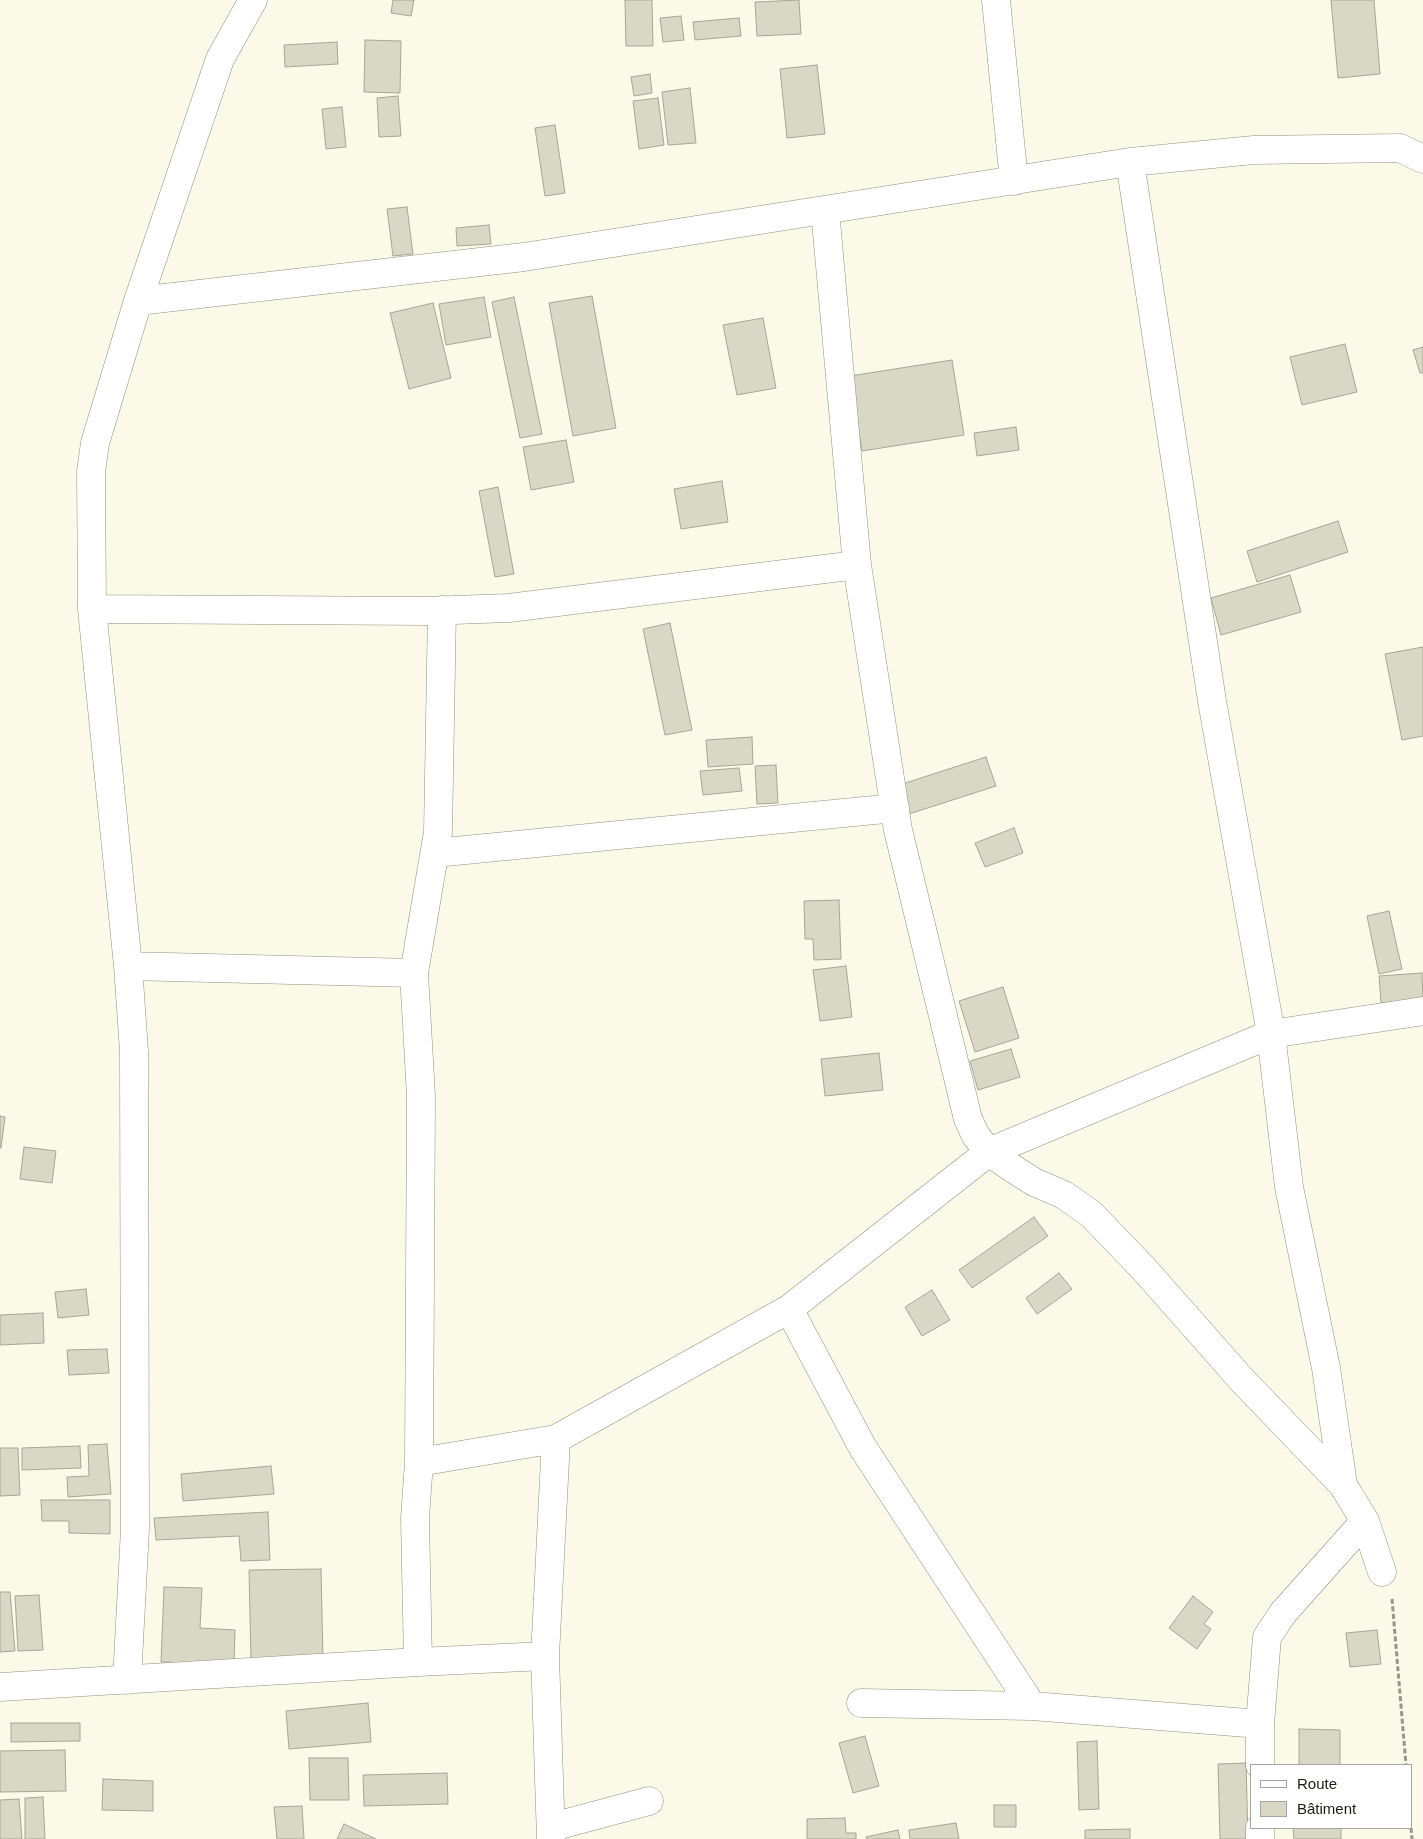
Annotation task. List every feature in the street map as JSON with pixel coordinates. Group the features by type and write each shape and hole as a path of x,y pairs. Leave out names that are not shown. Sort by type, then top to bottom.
{"street":[{"path":"127,1680 135,1528 134,1051 128,966 92,609 91,472 95,443 138,301 220,59 253,0"},
{"path":"996,0 1014,181"},
{"path":"138,301 524,257 1130,162 1254,150 1400,148 1423,159"},
{"path":"1130,162 1212,700 1271,1034 1289,1187 1326,1368 1344,1484"},
{"path":"825,210 858,565 895,808 968,1120 976,1136 989,1152 1034,1182 1064,1195 1091,1214 1143,1268 1242,1380 1344,1484 1365,1520 1382,1572"},
{"path":"92,609 442,610 510,608 858,565"},
{"path":"418,1662 415,1518 419,1462 421,1096 414,973 438,832 442,610"},
{"path":"435,854 895,808"},
{"path":"128,966 414,973"},
{"path":"419,1462 556,1439 789,1308 989,1152 1271,1034 1423,1011"},
{"path":"789,1308 863,1448 1032,1706"},
{"path":"556,1439 546,1656 552,1833 649,1801"},
{"path":"1260,1764 1260,1724 1267,1637 1282,1613 1365,1520"},
{"path":"0,1687 546,1656"},
{"path":"861,1703 1032,1706 1260,1724"}],"path":[{"path":"1382,1572 1393,1602 1406,1764"}],"building":[{"path":"393,0 414,0 411,16 391,13"},
{"path":"625,0 652,0 653,46 626,46"},
{"path":"799,0 801,34 757,36 755,2"},
{"path":"1331,0 1374,0 1380,74 1338,78"},
{"path":"681,16 684,40 663,42 660,18"},
{"path":"739,18 741,36 695,40 693,22"},
{"path":"365,40 401,41 400,93 364,92"},
{"path":"337,42 338,64 285,67 284,45"},
{"path":"817,65 825,134 787,138 780,69"},
{"path":"650,74 652,93 634,96 631,77"},
{"path":"690,88 696,143 668,145 662,92"},
{"path":"398,96 401,136 379,137 377,98"},
{"path":"658,98 664,145 639,149 633,101"},
{"path":"342,107 346,147 326,149 322,109"},
{"path":"555,125 565,193 545,196 535,128"},
{"path":"407,207 413,254 393,256 387,209"},
{"path":"489,225 491,244 457,246 456,228"},
{"path":"592,296 616,428 573,436 549,303"},
{"path":"484,297 491,337 446,345 439,304"},
{"path":"514,297 542,434 520,438 492,302"},
{"path":"433,303 451,378 409,389 390,313"},
{"path":"763,318 776,388 737,395 723,325"},
{"path":"1345,344 1357,392 1302,405 1290,357"},
{"path":"1423,347 1423,373 1420,373 1413,350"},
{"path":"952,360 964,435 862,451 850,376"},
{"path":"1016,427 1019,450 977,456 974,433"},
{"path":"566,440 574,482 531,490 523,447"},
{"path":"722,481 728,522 681,529 674,489"},
{"path":"498,487 514,574 495,577 479,491"},
{"path":"1338,521 1348,552 1257,582 1247,551"},
{"path":"1290,575 1301,612 1221,635 1211,598"},
{"path":"670,623 692,730 665,735 643,629"},
{"path":"1423,647 1423,736 1402,740 1385,654"},
{"path":"752,737 753,764 708,767 706,740"},
{"path":"986,757 996,786 906,815 896,786"},
{"path":"776,765 778,803 757,804 755,766"},
{"path":"739,768 742,791 703,795 700,771"},
{"path":"1014,828 1023,853 985,867 975,843"},
{"path":"839,900 841,959 814,960 813,939 805,939 804,901"},
{"path":"1389,911 1402,969 1379,974 1367,916"},
{"path":"846,966 852,1017 820,1021 813,970"},
{"path":"1422,973 1423,1000 1381,1003 1379,976"},
{"path":"1003,987 1019,1038 975,1052 959,1001"},
{"path":"1011,1049 1020,1077 978,1090 970,1061"},
{"path":"879,1053 883,1090 825,1096 821,1059"},
{"path":"0,1116 5,1117 1,1148 0,1148"},
{"path":"24,1147 56,1151 52,1183 20,1179"},
{"path":"1034,1217 1048,1236 972,1288 959,1270"},
{"path":"1059,1273 1072,1289 1037,1314 1026,1298"},
{"path":"86,1289 89,1315 58,1318 55,1292"},
{"path":"932,1290 950,1320 922,1336 905,1307"},
{"path":"43,1313 44,1343 0,1345 0,1315"},
{"path":"107,1349 109,1373 69,1375 67,1350"},
{"path":"107,1444 111,1494 68,1497 67,1477 89,1476 88,1445"},
{"path":"80,1446 81,1468 22,1470 22,1448"},
{"path":"0,1448 18,1448 20,1495 0,1496"},
{"path":"271,1466 274,1494 183,1501 181,1474"},
{"path":"41,1500 110,1500 110,1534 69,1533 69,1521 42,1521"},
{"path":"268,1512 270,1560 241,1561 239,1536 156,1540 154,1518"},
{"path":"321,1569 323,1659 251,1661 249,1570"},
{"path":"164,1587 202,1588 200,1628 235,1630 234,1665 161,1662"},
{"path":"0,1592 10,1592 15,1651 0,1652"},
{"path":"39,1595 43,1650 18,1651 15,1596"},
{"path":"1193,1596 1213,1612 1204,1624 1211,1629 1197,1649 1169,1628"},
{"path":"1377,1630 1381,1664 1350,1667 1346,1633"},
{"path":"368,1703 371,1742 289,1749 286,1711"},
{"path":"11,1723 80,1723 80,1741 11,1742"},
{"path":"1299,1729 1340,1730 1340,1764 1299,1764"},
{"path":"865,1736 879,1786 853,1793 839,1743"},
{"path":"1097,1741 1099,1809 1079,1810 1077,1742"},
{"path":"65,1750 66,1791 0,1792 0,1751"},
{"path":"309,1758 348,1758 349,1800 310,1800"},
{"path":"1246,1763 1248,1839 1220,1839 1218,1764"},
{"path":"447,1773 448,1804 364,1806 363,1775"},
{"path":"103,1779 153,1781 153,1811 102,1810"},
{"path":"43,1797 45,1839 25,1839 25,1798"},
{"path":"19,1799 22,1839 0,1839 0,1800"},
{"path":"994,1805 1016,1805 1016,1827 994,1827"},
{"path":"302,1806 304,1839 277,1839 274,1807"},
{"path":"845,1818 846,1833 856,1833 856,1839 807,1839 807,1819"},
{"path":"956,1823 959,1839 910,1839 909,1830"},
{"path":"344,1824 376,1839 337,1839"},
{"path":"1130,1829 1130,1839 1085,1839 1085,1830"},
{"path":"1293,1829 1341,1829 1341,1839 1294,1839"},
{"path":"898,1830 900,1839 867,1839 866,1837"}]}
